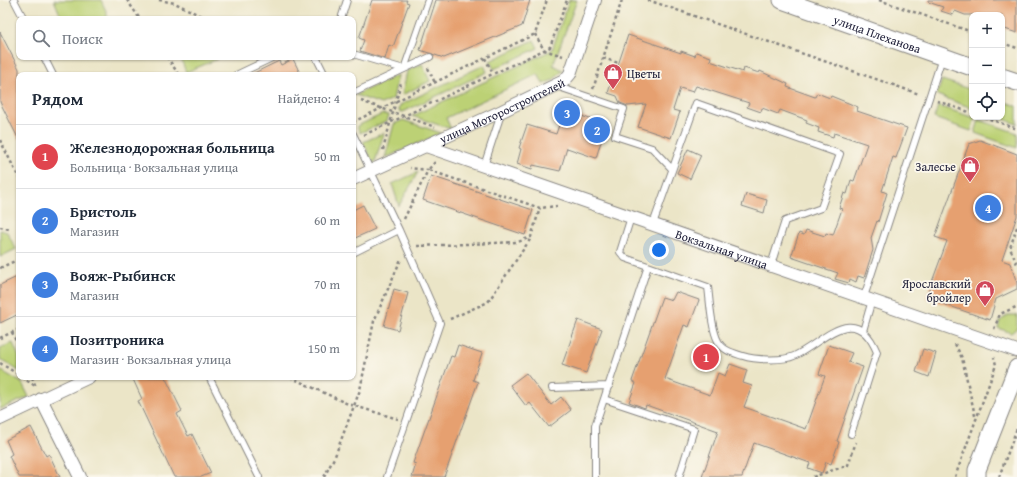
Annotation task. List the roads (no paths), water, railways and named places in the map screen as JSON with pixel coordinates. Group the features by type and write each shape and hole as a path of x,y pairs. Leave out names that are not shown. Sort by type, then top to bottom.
{"main road":[{"name":"улица Плеханова","path":"782,0 969,66"},
{"path":"1005,78 1017,82"},
{"path":"976,475 1017,368"}],"street":[{"name":"улица Моторостроителей","path":"356,178 555,86 570,74 594,0"},
{"name":"Вокзальная улица","path":"426,146 1017,351"},
{"path":"0,419 82,380"},
{"path":"41,399 80,477"}],"lane":[{"path":"14,0 22,16"},
{"path":"342,16 347,0"},
{"path":"404,69 428,0"},
{"path":"356,55 404,69"},
{"path":"356,92 430,57"},
{"path":"863,331 868,299 942,57"},
{"path":"46,60 52,72"},
{"path":"242,72 268,60"},
{"path":"318,60 324,72"},
{"path":"555,86 624,109 615,136 652,148 672,169"},
{"path":"653,224 696,103 840,154 821,208 785,221 771,265"},
{"path":"484,166 502,111"},
{"path":"356,140 375,169 399,230 440,323 387,477"},
{"path":"631,217 620,252 625,258 708,287 718,341 723,348 747,357 784,358 794,357 841,327 853,327 863,331 871,337 877,352 851,434"},
{"path":"356,252 399,230"},
{"path":"595,477 595,426 648,266"},
{"path":"210,380 259,477"},
{"path":"552,388 609,386"},
{"path":"604,399 694,429 679,477"}],"place":[{"name":"Цветы","path":"613,90"},
{"name":"Вояж-Рыбинск","path":"567,113"},
{"name":"Бристоль","path":"597,130"},
{"name":"Залесье","path":"970,183"},
{"name":"Позитроника","path":"988,208"},
{"name":"Ярославский бройлер","path":"985,307"},
{"name":"Железнодорожная больница","path":"706,357"}]}
